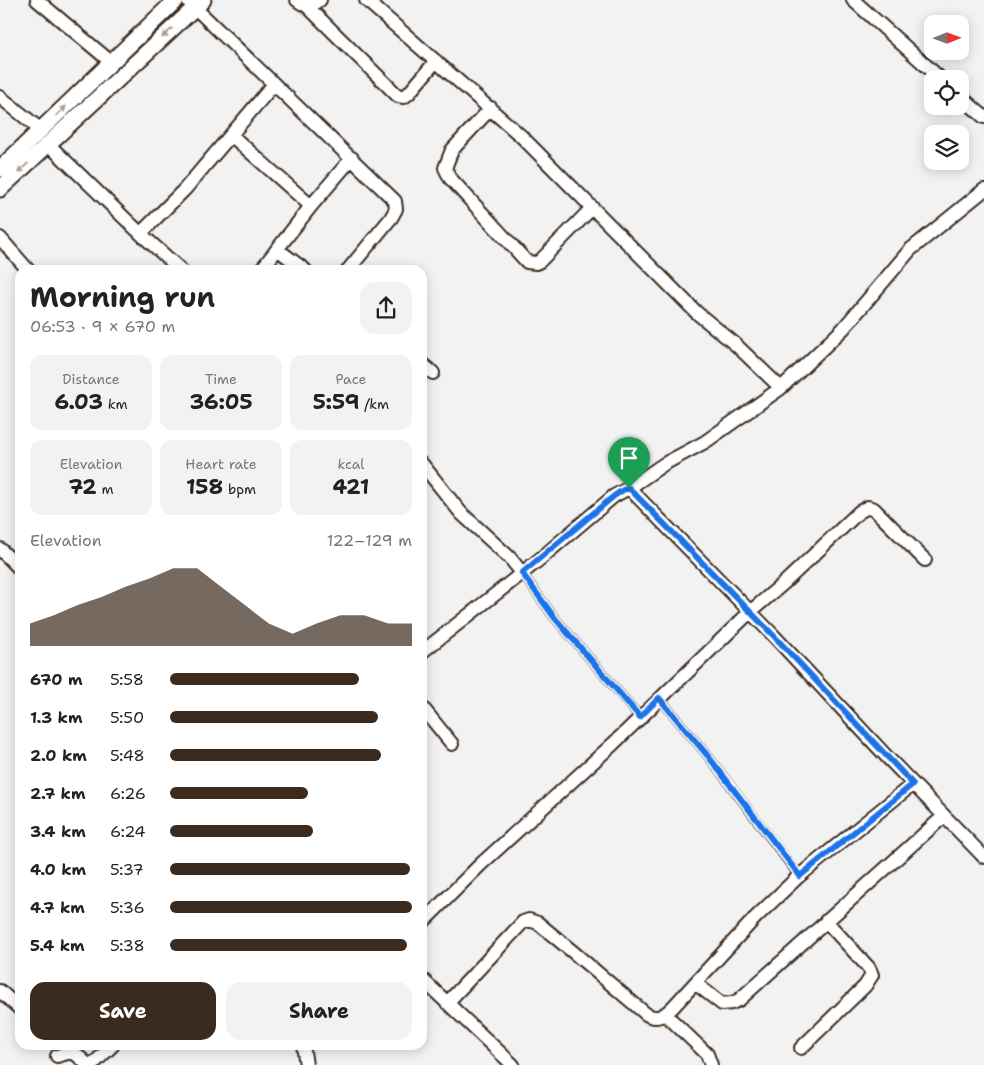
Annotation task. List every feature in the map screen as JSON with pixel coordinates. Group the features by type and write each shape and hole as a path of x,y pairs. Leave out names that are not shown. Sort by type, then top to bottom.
{"street":[{"path":"37,0 111,62"},
{"path":"0,189 111,62 176,0"},
{"path":"302,3 320,0"},
{"path":"366,0 521,136 696,313 735,344 781,388"},
{"path":"853,0 931,70"},
{"path":"0,169 45,137 195,2 274,84 393,199 396,209 391,218 352,265"},
{"path":"302,3 398,96 404,97 409,93 436,60"},
{"path":"142,235 142,232 185,188 274,84"},
{"path":"0,97 26,116 142,235 175,265"},
{"path":"969,104 984,117"},
{"path":"491,108 452,150 445,168 450,178 527,262 536,263 540,261 592,208"},
{"path":"230,135 311,206"},
{"path":"265,265 352,158"},
{"path":"427,648 522,573 614,496 664,464 705,442 781,388 843,329 910,250 984,190"},
{"path":"0,238 24,265"},
{"path":"277,249 298,265"},
{"path":"427,368 433,373"},
{"path":"427,470 461,513 510,558 522,573"},
{"path":"629,488 984,856"},
{"path":"427,918 480,865 613,744 750,612 784,584 864,508 874,509 925,560"},
{"path":"0,549 15,564"},
{"path":"427,713 452,744"},
{"path":"447,1002 523,922 529,920 538,924 573,952 646,1014 654,1017 665,1014 755,918 800,876 913,784"},
{"path":"695,983 722,1004 732,1003 744,997 944,816"},
{"path":"801,1048 865,986 872,975 869,968 826,921"},
{"path":"427,983 513,1065"},
{"path":"0,991 15,1004"},
{"path":"665,1014 707,1054 711,1065"},
{"path":"92,1065 108,1050"},
{"path":"304,1050 306,1065"},
{"path":"56,1055 71,1052 88,1065"}],"lane":[{"path":"522,573 554,617 640,717"},
{"path":"659,698 720,771 800,876"}],"route":[{"path":"629,488 773,635 913,784 800,876 731,785 659,698 640,717 554,617 522,573 614,496 629,488"}]}
